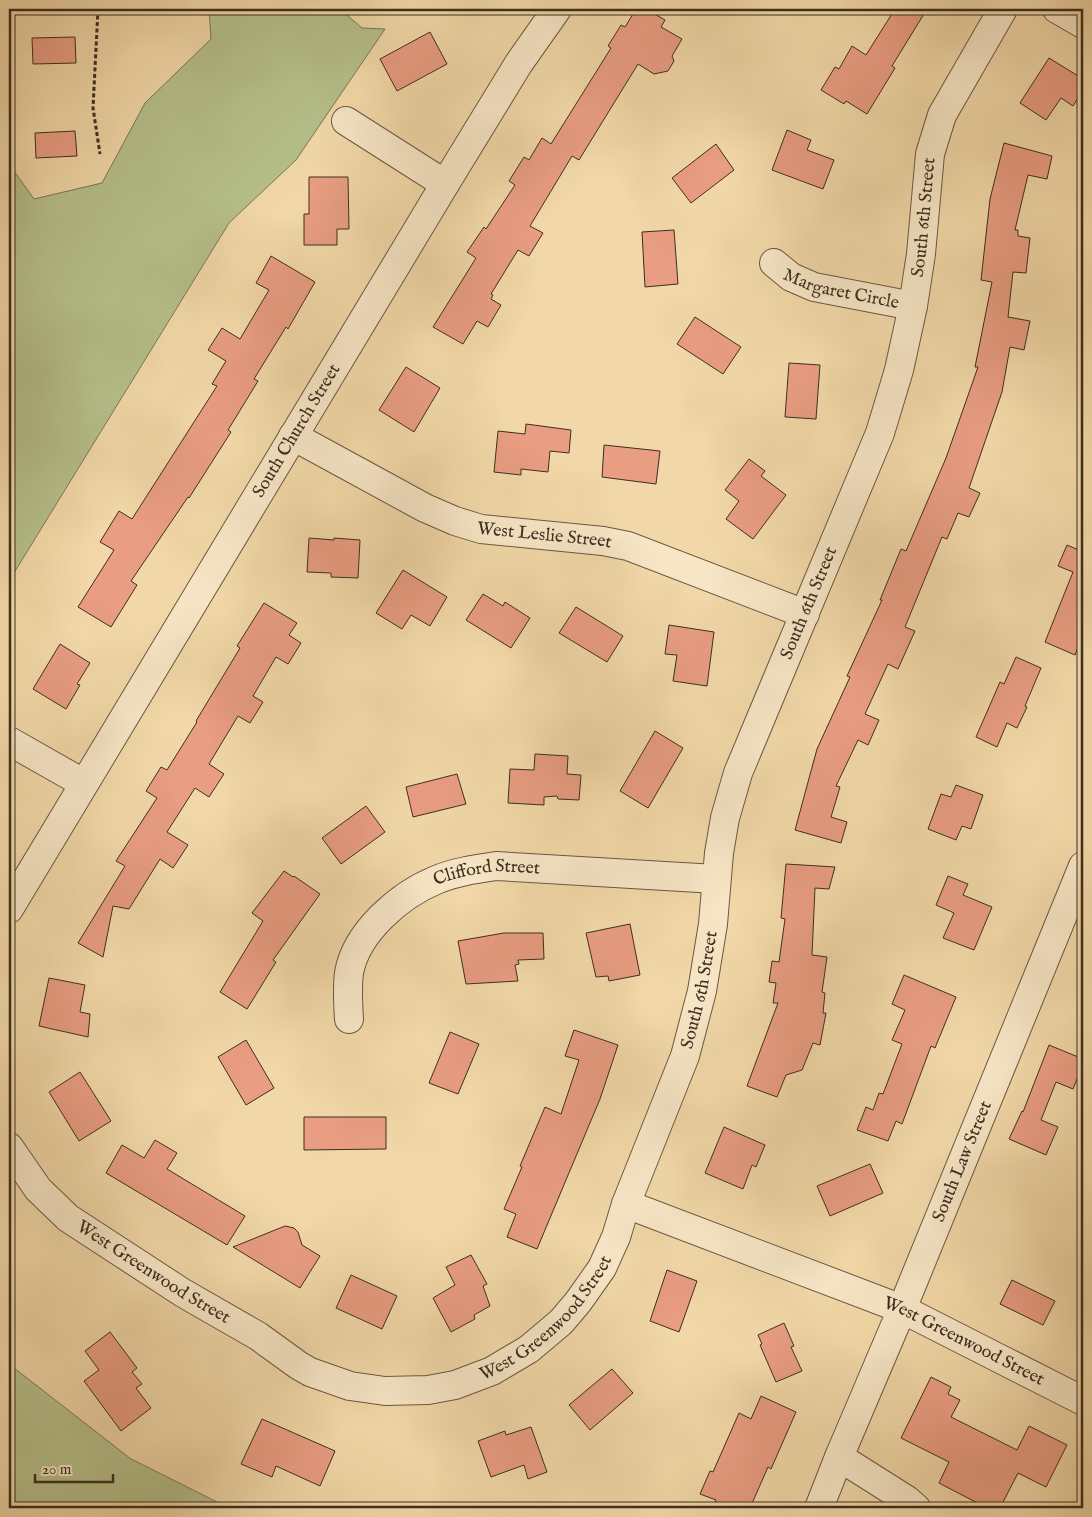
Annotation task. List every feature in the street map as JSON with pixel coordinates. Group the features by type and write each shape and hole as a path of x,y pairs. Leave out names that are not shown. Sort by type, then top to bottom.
{"street":[{"name":"South Church Street","path":"83,783 519,63 557,9"},
{"name":"South 6th Street","path":"626,1204 684,1056 702,991 713,924 716,878 725,818 738,773 880,433 899,370 913,306 921,254 930,154 942,115 1003,9"},
{"path":"1057,9 1083,24"},
{"path":"346,121 445,184"},
{"name":"Margaret Circle","path":"774,263 792,276 814,287 913,306"},
{"name":"West Leslie Street","path":"293,436 425,508 456,522 481,529 603,541 628,546 805,614"},
{"path":"9,741 83,783 9,909"},
{"name":"Clifford Street","path":"349,1019 347,997 350,971 360,943 383,916 406,897 435,880 462,871 496,866 716,878"},
{"name":"South Law Street","path":"819,1508 1083,866"},
{"name":"West Greenwood Street","path":"9,1148 38,1189 68,1218 183,1293 258,1336 298,1365 310,1372 350,1386 385,1392 428,1390 456,1384 492,1371 529,1349 561,1322 602,1268 616,1237 626,1204 902,1309 1083,1401"},
{"path":"839,1457 916,1508"}],"path":[{"path":"98,9 93,108 100,154"}],"green space":[{"path":"209,9 340,9 362,28 385,29 296,160 229,223 9,581 9,164 34,199 102,183 145,103 211,39"},
{"path":"9,1364 131,1459 229,1508 9,1508"}],"building":[{"path":"636,9 646,9 665,20 661,27 682,39 672,56 674,61 668,71 654,74 638,64 579,160 572,156 530,226 543,233 529,256 518,250 491,294 493,295 491,299 501,305 488,327 477,321 463,344 433,327 476,258 467,252 484,227 486,229 515,185 509,181 524,157 529,160 542,138 551,144 611,48 608,46 621,25 625,27"},
{"path":"895,9 927,9 892,66 895,68 867,114 846,101 844,104 821,90 835,67 839,69 852,46 866,55"},
{"path":"430,32 447,64 397,91 380,59"},
{"path":"75,37 76,63 33,64 32,38"},
{"path":"1049,58 1083,79 1083,90 1073,106 1061,98 1046,120 1020,103"},
{"path":"787,130 811,140 807,150 834,160 823,189 772,170"},
{"path":"75,131 77,156 36,158 35,133"},
{"path":"1004,143 1052,156 1047,179 1028,175 1015,230 1018,230 1018,236 1030,238 1026,273 1013,272 1008,317 1030,321 1024,350 1010,347 1002,392 969,488 980,493 969,517 958,513 947,539 942,537 905,627 915,631 898,669 888,664 865,714 879,720 868,745 858,740 836,786 840,787 831,817 847,822 841,843 795,830 817,749 850,677 847,676 882,600 880,600 901,549 906,551 946,458 978,367 975,367 992,282 981,280 990,199"},
{"path":"716,144 734,170 691,203 672,178"},
{"path":"309,177 348,177 349,229 337,229 337,245 304,245 304,214 309,214"},
{"path":"674,230 678,284 645,287 642,232"},
{"path":"271,256 315,282 288,329 286,327 254,379 258,381 228,430 231,432 189,498 131,581 137,585 111,627 78,607 114,550 100,542 119,511 132,519 217,386 212,384 226,361 208,350 222,328 240,339 269,290 256,283"},
{"path":"695,317 741,347 723,374 677,344"},
{"path":"789,363 820,365 816,419 785,417"},
{"path":"406,367 440,388 414,432 379,410"},
{"path":"526,424 571,430 569,453 550,451 548,472 521,469 521,475 494,472 498,431 525,434"},
{"path":"604,445 660,451 656,484 602,477"},
{"path":"749,459 765,471 761,476 786,495 753,539 726,519 739,501 725,490"},
{"path":"309,538 360,540 358,578 331,577 331,573 307,572"},
{"path":"1067,545 1081,551 1083,548 1083,635 1075,655 1045,642 1073,572 1058,566"},
{"path":"403,570 447,597 430,626 411,615 402,629 376,613"},
{"path":"483,594 503,606 505,602 530,618 511,648 466,620"},
{"path":"264,603 297,623 289,635 301,643 288,664 276,657 253,696 263,702 250,723 238,716 209,764 224,774 209,797 195,788 167,832 188,845 173,868 160,859 129,909 113,906 103,957 78,943 125,866 116,861 157,798 146,791 161,767 167,770 240,648 237,646"},
{"path":"576,607 623,636 607,662 559,633"},
{"path":"669,625 714,632 707,686 673,681 677,655 665,654"},
{"path":"60,644 90,663 77,684 80,685 66,709 33,689"},
{"path":"1016,657 1041,668 1017,728 1007,723 997,747 976,737 1000,682 1004,684"},
{"path":"655,731 683,748 648,808 620,791"},
{"path":"535,754 568,756 567,774 581,775 579,800 558,799 557,796 544,797 544,805 508,803 510,769 534,770"},
{"path":"457,774 466,804 413,817 406,787"},
{"path":"956,785 983,795 971,829 962,826 956,840 928,829 941,794 951,797"},
{"path":"366,806 385,832 341,864 322,838"},
{"path":"786,864 835,867 829,889 815,888 812,955 827,957 822,992 825,993 823,1013 826,1013 820,1045 813,1043 802,1070 786,1075 777,1097 747,1086 778,1003 773,1003 776,983 769,982 772,961 779,962 785,919 781,918"},
{"path":"284,871 320,894 273,960 276,962 247,1009 220,992 263,921 252,913"},
{"path":"948,876 968,884 963,895 992,907 974,950 943,938 954,913 936,905"},
{"path":"630,924 640,975 609,981 608,976 596,977 586,933"},
{"path":"504,933 543,933 544,959 518,960 519,964 515,965 518,981 466,984 458,941"},
{"path":"904,975 956,997 935,1048 931,1046 902,1124 896,1121 888,1141 857,1130 866,1107 873,1110 879,1093 883,1094 902,1044 892,1040 905,1010 892,1004"},
{"path":"49,978 85,985 80,1012 90,1014 88,1037 39,1026"},
{"path":"574,1030 618,1045 600,1099 537,1249 507,1237 516,1214 504,1209 545,1107 561,1114 579,1060 565,1056"},
{"path":"450,1032 479,1044 458,1094 429,1083"},
{"path":"246,1040 274,1088 246,1105 218,1057"},
{"path":"1049,1045 1083,1059 1083,1064 1073,1089 1056,1082 1041,1120 1058,1127 1046,1155 1009,1139 1023,1112"},
{"path":"80,1072 111,1121 79,1141 49,1092"},
{"path":"304,1117 386,1117 386,1149 304,1150"},
{"path":"724,1127 765,1145 756,1167 752,1165 743,1189 705,1173"},
{"path":"155,1140 177,1153 167,1169 245,1216 227,1245 106,1173 122,1145 144,1158"},
{"path":"870,1164 883,1193 830,1216 817,1186"},
{"path":"285,1226 294,1228 298,1232 302,1245 320,1256 300,1288 233,1247"},
{"path":"471,1255 487,1284 483,1286 490,1306 474,1315 475,1319 451,1332 433,1298 455,1285 446,1267"},
{"path":"667,1270 697,1281 679,1332 650,1321"},
{"path":"351,1275 397,1296 382,1329 336,1308"},
{"path":"1012,1280 1055,1301 1043,1325 1000,1304"},
{"path":"784,1323 794,1346 791,1347 802,1371 776,1382 760,1345 762,1344 758,1335"},
{"path":"110,1332 137,1368 132,1372 142,1384 136,1388 151,1408 121,1431 84,1381 99,1370 85,1351"},
{"path":"612,1369 633,1393 590,1430 569,1405"},
{"path":"931,1377 951,1387 948,1394 960,1400 951,1417 1017,1450 1029,1426 1067,1445 1046,1487 1018,1473 1000,1508 987,1508 939,1483 949,1462 901,1438"},
{"path":"761,1396 796,1412 771,1469 768,1467 750,1508 713,1508 716,1500 700,1494 710,1471 713,1472 739,1413 751,1419"},
{"path":"262,1419 335,1451 320,1486 276,1466 272,1477 241,1464"},
{"path":"531,1427 547,1472 528,1479 524,1465 491,1477 478,1441 505,1431 506,1435"}]}
